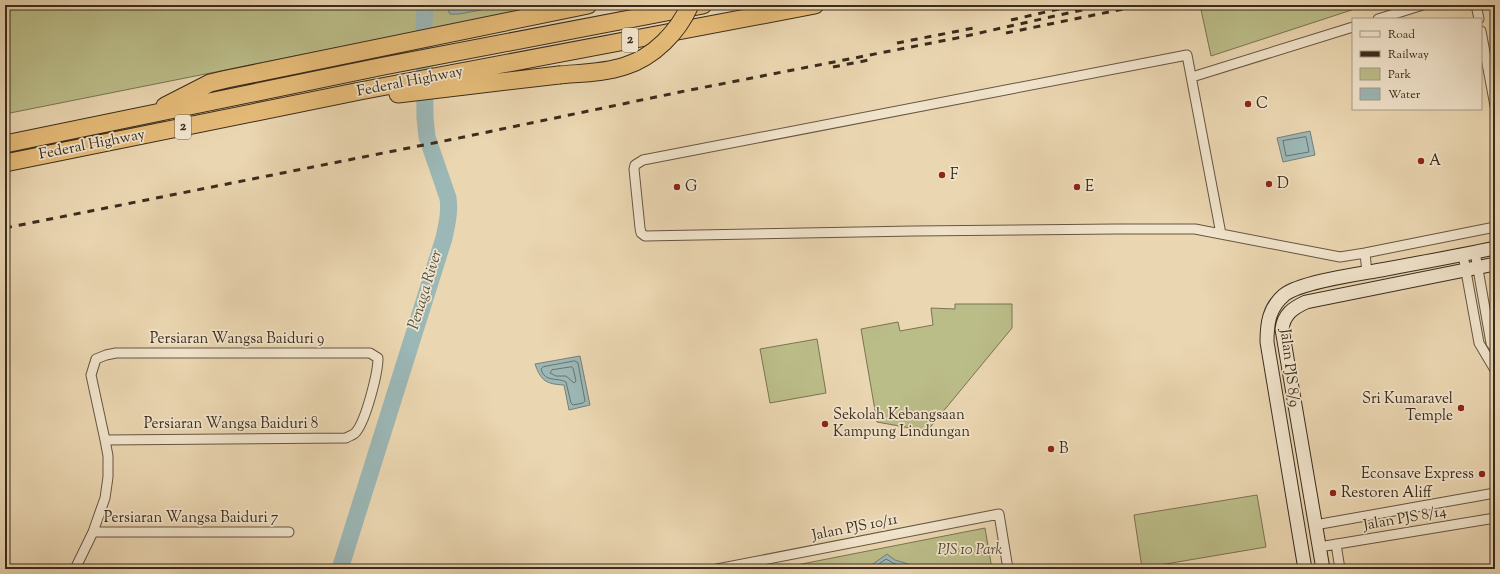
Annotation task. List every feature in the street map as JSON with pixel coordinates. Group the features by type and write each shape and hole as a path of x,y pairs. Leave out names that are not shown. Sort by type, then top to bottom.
{"highway":[{"path":"146,116 210,83 588,5"},
{"path":"360,91 387,95 540,76 606,70 624,66 637,62 665,42 673,34 686,15 698,5"},
{"name":"Federal Highway","path":"5,144 384,66 698,5"},
{"name":"Federal Highway","path":"5,163 360,91 815,5"}],"street":[{"path":"1381,18 1424,5"},
{"path":"1476,5 1479,18"},
{"path":"1192,77 1352,27"},
{"path":"1482,36 1495,106"},
{"path":"1221,234 1187,55 642,160 635,165 634,168 641,232 645,236 655,239 914,230 1195,230 1340,257 1495,227"},
{"name":"Jalan PJS 8/9","path":"1305,569 1267,342 1268,320 1276,303 1285,294 1296,289 1367,273 1495,248"},
{"path":"1365,253 1367,273"},
{"path":"1469,253 1491,343 1495,349"},
{"name":"Jalan PJS 8/9","path":"1323,569 1282,329 1283,321 1295,307 1306,302 1495,264"},
{"path":"1472,269 1479,343 1495,370"},
{"path":"1268,320 1286,316"},
{"name":"Persiaran Wangsa Baiduri 9","path":"105,440 91,374 96,358 106,354 116,353 370,353 378,358 378,364 374,384 360,425 355,433"},
{"name":"Persiaran Wangsa Baiduri 8","path":"105,440 346,438 355,433"},
{"path":"75,569 93,532 105,498 108,477 108,456 105,440"},
{"path":"1285,451 1303,448"},
{"path":"1315,524 1495,493"},
{"name":"Jalan PJS 10/11","path":"717,569 999,514 1008,569"},
{"name":"Jalan PJS 8/14","path":"1319,547 1495,518"},
{"name":"Persiaran Wangsa Baiduri 7","path":"93,532 289,532"},
{"path":"1336,544 1340,569"}],"green space":[{"path":"5,5 551,5 5,114"},
{"path":"1200,5 1367,5 1211,56"},
{"path":"955,304 1012,304 1012,328 927,431 877,422 861,329 898,322 900,331 933,325 931,308 955,309"},
{"path":"817,339 826,393 770,403 760,349"},
{"path":"1257,495 1266,547 1142,568 1134,515"},
{"name":"PJS 10 Park","path":"985,528 992,569 776,569"}],"water":[{"path":"446,5 508,5 459,14 450,14"},
{"path":"1310,131 1315,155 1283,162 1277,138"},
{"path":"580,356 590,405 569,410 564,385 553,384 542,378 535,364"},
{"path":"887,554 895,560 925,569 866,569"}],"waterway":[{"name":"Penaga River","path":"340,569 444,238 448,218 448,198 427,137 425,118 425,5"}],"railway":[{"path":"5,228 454,139 680,92 957,38 1104,5"},
{"path":"1006,33 1143,5"},
{"path":"1011,20 1063,8"},
{"path":"897,43 979,27"},
{"path":"833,67 869,60"}],"place":[{"name":"C","path":"1248,104"},
{"name":"A","path":"1421,161"},
{"name":"F","path":"942,175"},
{"name":"D","path":"1269,184"},
{"name":"G","path":"677,187"},
{"name":"E","path":"1077,187"},
{"name":"Sri Kumaravel Temple","path":"1461,408"},
{"name":"Sekolah Kebangsaan Kampung Lindungan","path":"825,424"},
{"name":"B","path":"1051,449"},
{"name":"Econsave Express","path":"1482,474"},
{"name":"Restoren Aliff","path":"1333,493"}]}
